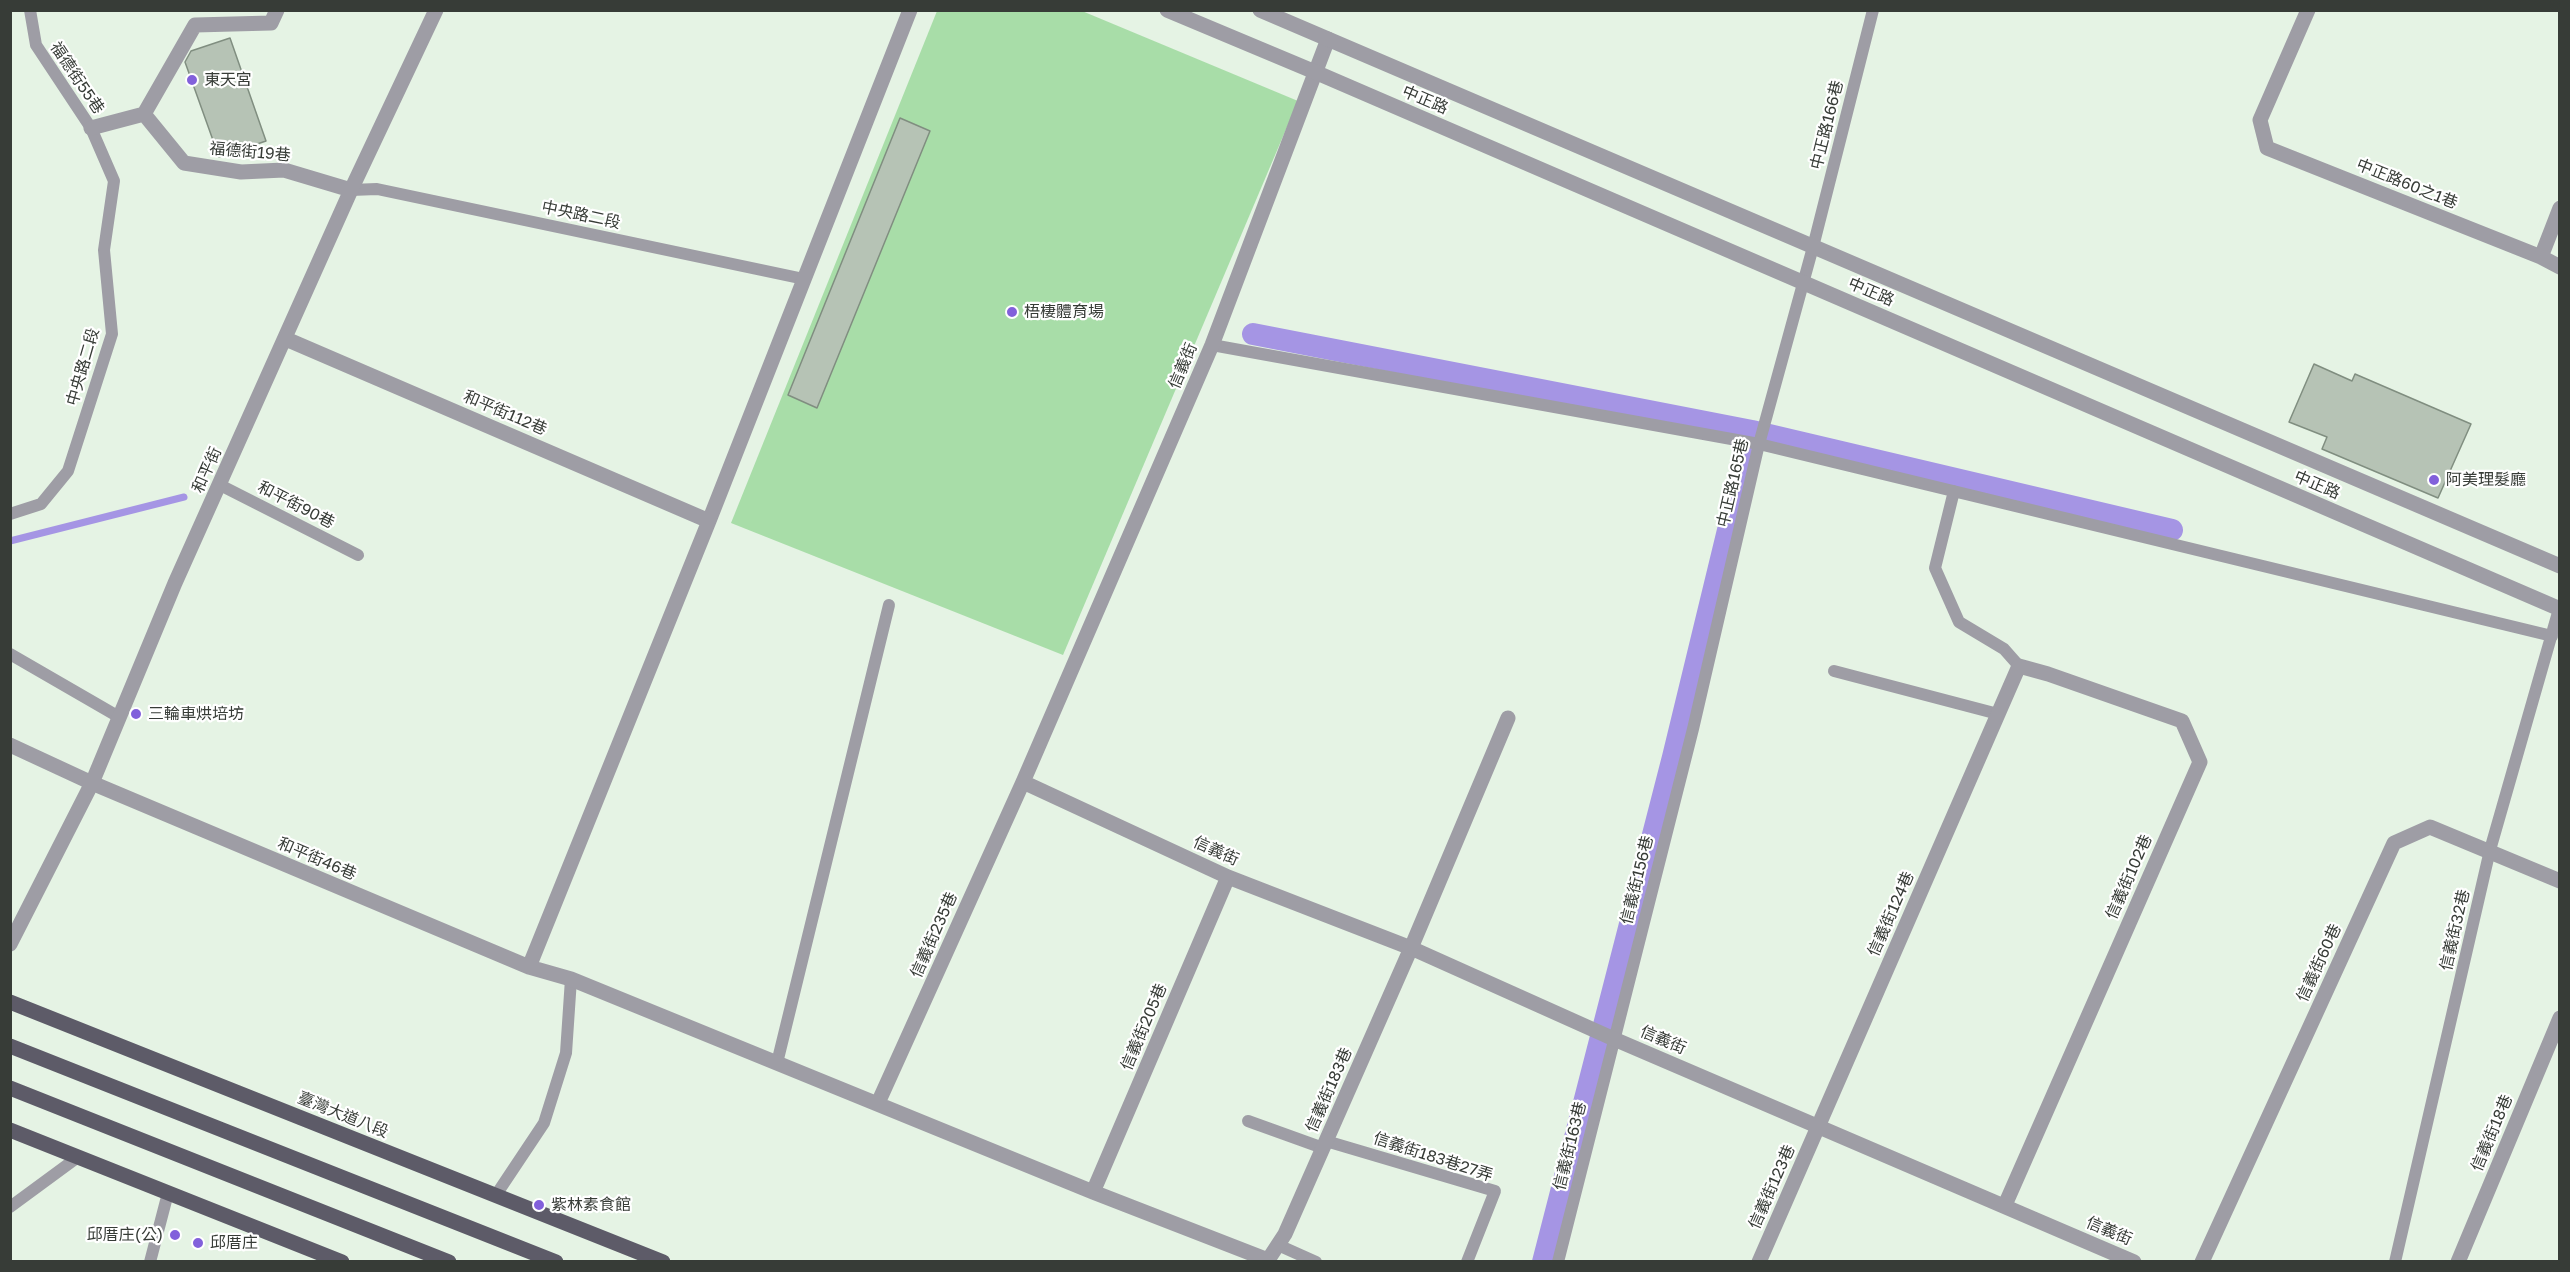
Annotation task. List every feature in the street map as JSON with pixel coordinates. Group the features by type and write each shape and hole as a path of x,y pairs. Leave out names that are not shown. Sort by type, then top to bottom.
{"main road":[{"name":"臺灣大道八段","path":"10,1002 663,1262"},
{"path":"10,1046 556,1262"},
{"path":"10,1088 449,1262"},
{"path":"10,1130 342,1262"}],"street":[{"path":"91,128 144,114 195,25 271,23 277,10"},
{"name":"和平街","path":"10,944 92,783 220,485 351,190 436,10"},
{"path":"529,967 709,521 910,10"},
{"name":"中正路","path":"1167,10 1804,282 2559,609"},
{"name":"中正路","path":"1260,10 2559,566"},
{"name":"中正路60之1巷","path":"2307,10 2260,120 2266,148 2541,257 2559,267"},
{"name":"信義街","path":"1328,39 1212,345 1023,782 1228,877 1411,948 1614,1039 2005,1205 2114,1258 2134,1262"},
{"name":"福德街19巷","path":"144,114 184,163 241,172 284,170 351,190"},
{"path":"2541,257 2559,208"},
{"name":"和平街112巷","path":"286,339 709,521"},
{"name":"信義街124巷","path":"1818,1127 2019,666"},
{"name":"信義街102巷","path":"2005,1205 2200,762 2182,721 2019,666"},
{"name":"信義街183巷","path":"1278,1245 1411,948 1508,718"},
{"name":"和平街46巷","path":"10,745 92,783 529,967 571,979 1093,1192"},
{"name":"信義街235巷","path":"878,1103 1023,782"},
{"name":"信義街60巷","path":"2202,1262 2394,843 2430,827 2490,850 2559,881"},
{"name":"信義街205巷","path":"1093,1192 1228,877"},
{"name":"信義街18巷","path":"2458,1262 2559,1018"},
{"name":"信義街123巷","path":"1759,1262 1818,1127"},
{"path":"1093,1192 1268,1260 1278,1245"}],"lane":[{"name":"福德街55巷","path":"30,10 36,45 91,128"},
{"name":"中正路166巷","path":"1813,247 1873,10"},
{"name":"中央路二段","path":"10,514 41,504 68,471 112,334 105,250 114,181 91,128"},
{"name":"中央路二段","path":"351,190 377,189 804,279"},
{"name":"中正路165巷","path":"1693,729 1759,444 1813,247"},
{"path":"1212,345 1759,444 2552,636"},
{"name":"和平街90巷","path":"220,485 358,555"},
{"path":"1954,491 1935,568 1959,621 2004,649 2019,666"},
{"path":"777,1063 889,604"},
{"name":"信義街32巷","path":"2395,1262 2490,850 2559,609"},
{"path":"10,654 119,717"},
{"path":"1834,671 1998,714"},
{"name":"信義街156巷","path":"1614,1039 1693,729"},
{"path":"496,1195 544,1123 566,1053 571,979"},
{"name":"信義街163巷","path":"1558,1262 1614,1039"},
{"path":"1248,1121 1324,1144"},
{"name":"信義街183巷27弄","path":"1324,1144 1495,1191 1467,1262"},
{"path":"10,1207 78,1156"},
{"path":"150,1262 168,1193"},
{"path":"1278,1245 1316,1262"}],"green space":[{"name":"梧棲體育場","path":"937,11 1082,11 1298,101 1063,655 731,523"}],"building":[{"path":"230,38 266,141 219,157 185,62 191,51"},
{"path":"900,118 930,131 817,408 788,395"},
{"path":"2314,364 2352,381 2355,374 2471,424 2438,498 2322,449 2327,437 2289,422"}],"waterway":[{"path":"1253,334 1752,431 2172,530"},
{"path":"1543,1262 1673,757 1752,431"},
{"path":"10,541 184,497"}],"place":[{"name":"東天宮","path":"192,80"},
{"name":"梧棲體育場","path":"1012,312"},
{"name":"阿美理髮廳","path":"2434,480"},
{"name":"三輪車烘培坊","path":"136,714"},
{"name":"紫林素食館","path":"539,1205"},
{"name":"邱厝庄(公)","path":"175,1235"},
{"name":"邱厝庄","path":"198,1243"}]}
